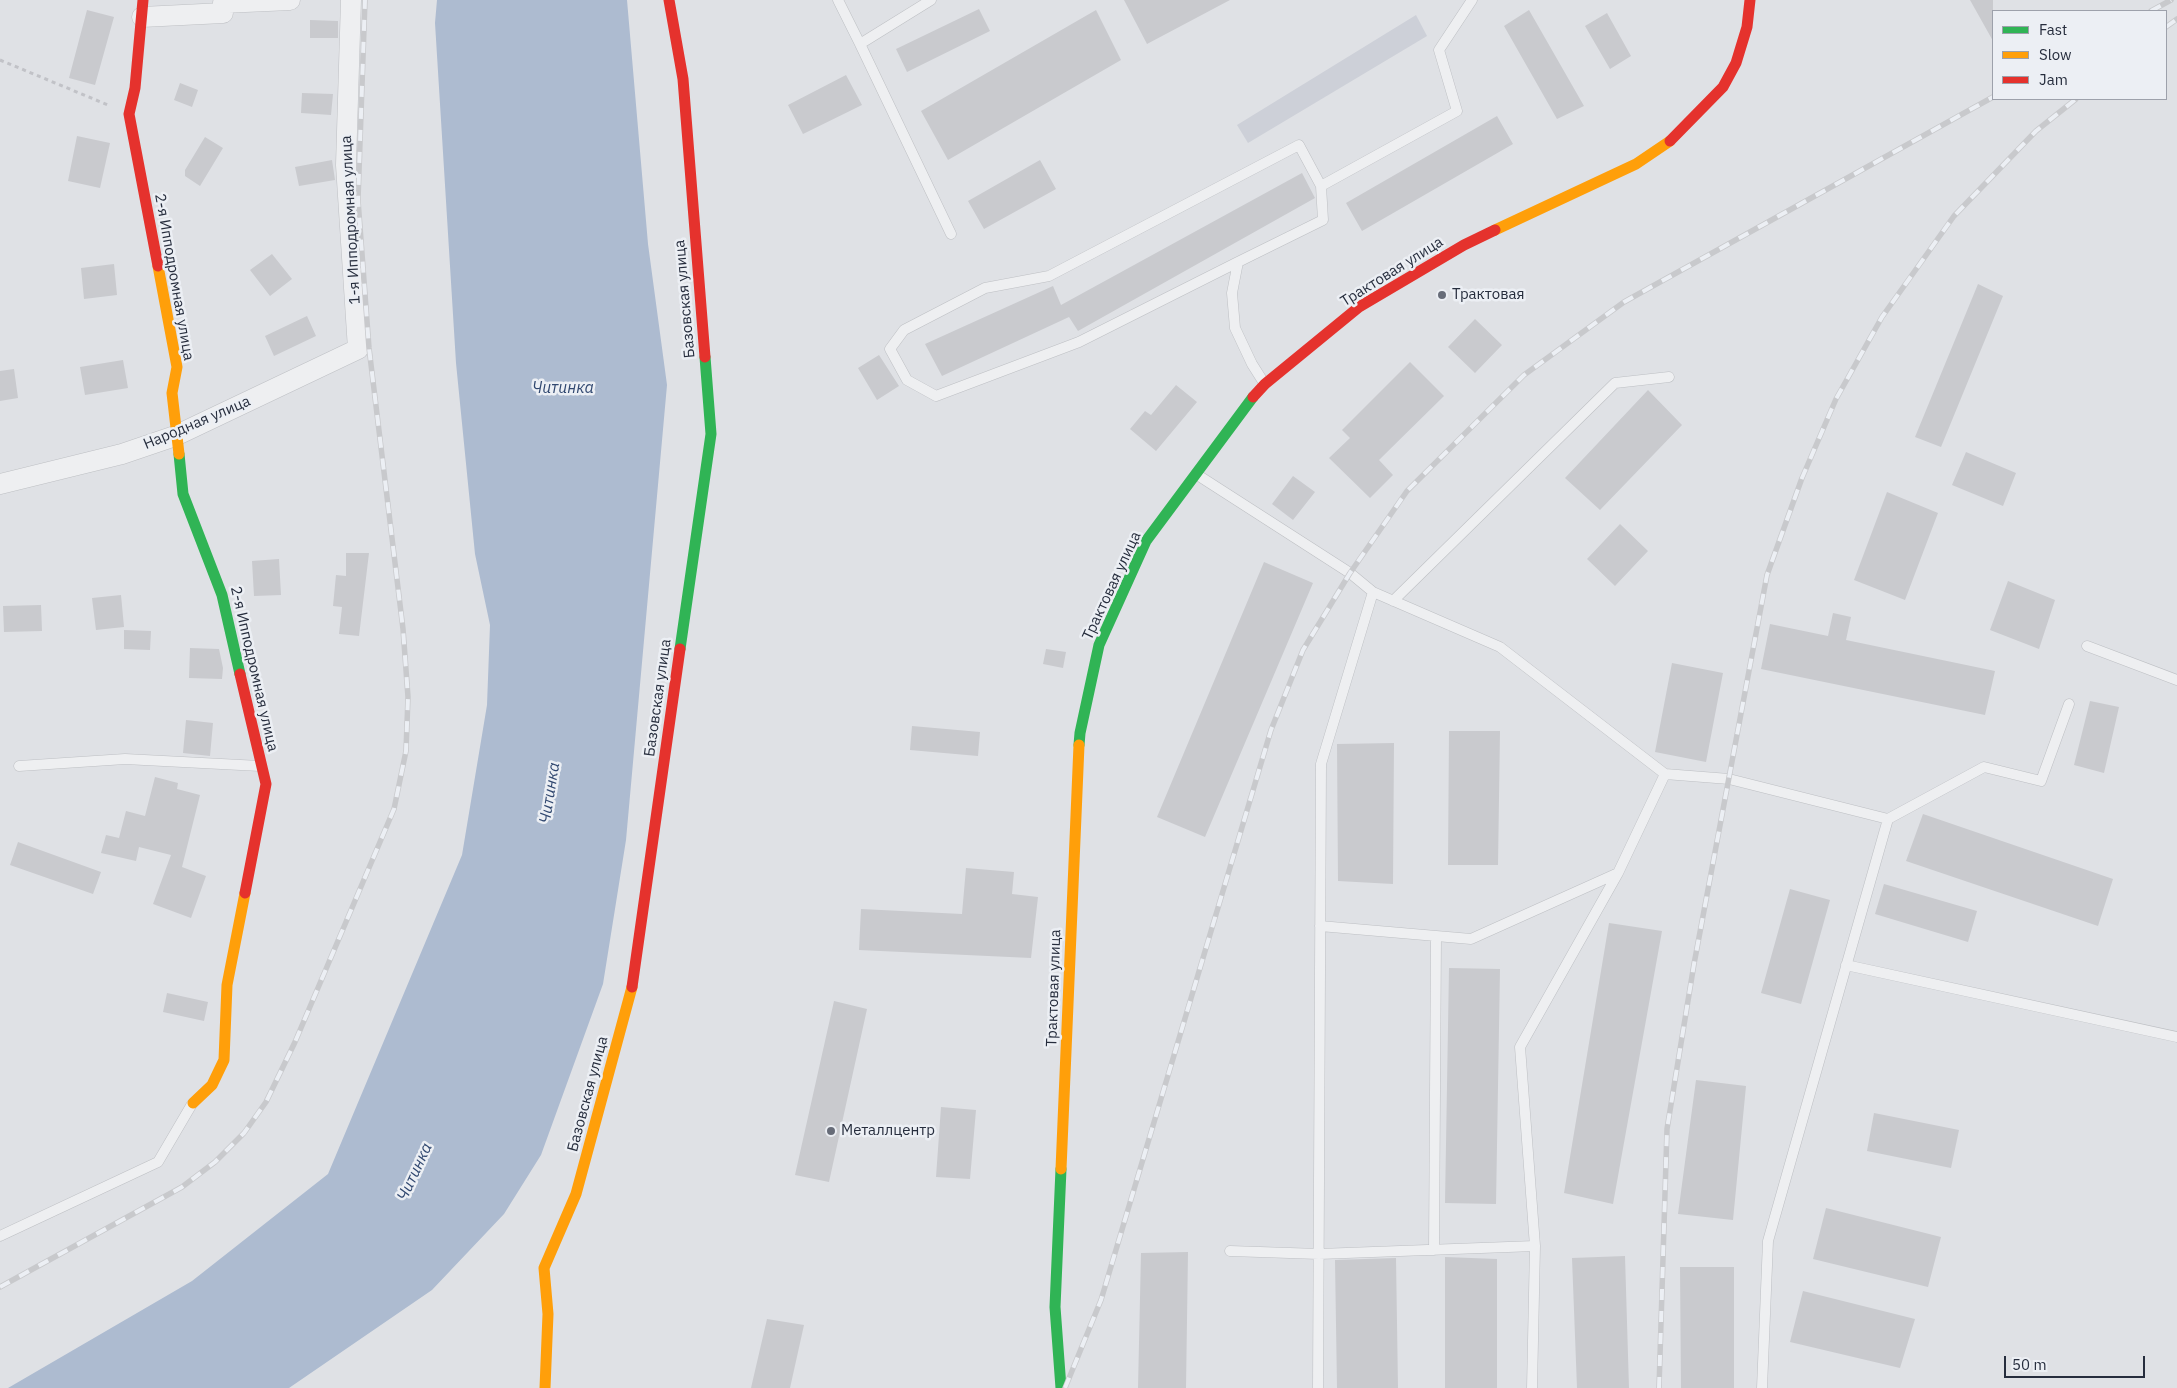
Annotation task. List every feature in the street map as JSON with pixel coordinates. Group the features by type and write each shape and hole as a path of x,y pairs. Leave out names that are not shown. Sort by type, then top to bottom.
{"street":[{"path":"143,9 223,13 223,3 290,0"},
{"name":"1-я Ипподромная улица","path":"351,0 346,165 358,349"},
{"name":"Базовская улица","path":"545,1388 548,1314 544,1268 576,1194 632,990 711,434 683,79 669,0"},
{"name":"Трактовая улица","path":"1061,1388 1055,1307 1080,733 1103,636 1146,541 1243,408 1265,384 1359,307 1464,245 1636,164 1671,140 1723,87 1736,63 1747,27 1750,0"},
{"name":"2-я Ипподромная улица","path":"143,9 135,88 129,114 176,367 172,393 182,494 222,595 266,784 227,985 224,1060 212,1085 193,1103"},
{"name":"Народная улица","path":"0,484 122,454 175,436 358,349"}],"lane":[{"path":"838,0 951,234"},
{"path":"860,44 931,0"},
{"path":"1322,186 1457,111 1439,50 1472,0"},
{"path":"1299,145 1322,186 1323,220 1079,342 936,396 907,380 890,349 904,330 985,288 1049,276 1299,145"},
{"path":"1238,262 1232,293 1235,328 1252,364 1265,384"},
{"path":"1393,601 1615,383 1669,377"},
{"path":"1195,474 1350,573 1373,592 1500,647 1665,774 1729,779 1888,819 1984,767 2042,781 2069,704"},
{"path":"1318,1388 1321,764 1373,592"},
{"path":"2087,646 2177,680"},
{"path":"18,766 124,759 261,766"},
{"path":"1532,1388 1534,1246 1520,1047 1618,873 1665,774"},
{"path":"1762,1388 1768,1241 1888,819"},
{"path":"1320,926 1471,939 1618,873"},
{"path":"1434,1250 1436,936"},
{"path":"1846,964 2177,1036"},
{"path":"0,1236 158,1162 193,1103"},
{"path":"1230,1251 1319,1254 1534,1246"}],"path":[{"path":"0,60 129,114"}],"shaded area":[{"path":"1416,15 1427,36 1248,143 1237,125"}],"water":[{"name":"Читинка","path":"437,0 627,0 648,244 667,385 626,840 603,984 541,1155 504,1214 432,1290 289,1388 8,1388 192,1281 328,1174 462,855 487,705 490,625 475,554 456,363 435,23"}],"building":[{"path":"1124,0 1230,0 1147,44"},
{"path":"1970,0 1993,0 1992,39"},
{"path":"979,9 990,31 907,72 896,49"},
{"path":"87,10 114,17 95,85 69,78"},
{"path":"1096,10 1121,60 948,160 921,111"},
{"path":"1529,10 1584,106 1557,119 1504,26"},
{"path":"1607,13 1631,56 1610,69 1585,26"},
{"path":"310,20 338,21 338,38 310,38"},
{"path":"846,75 862,105 803,134 788,105"},
{"path":"180,83 198,90 192,107 174,100"},
{"path":"302,93 333,94 331,115 301,113"},
{"path":"1497,116 1513,144 1362,231 1346,203"},
{"path":"77,136 110,143 100,188 68,181"},
{"path":"205,137 223,148 200,186 185,176 185,170"},
{"path":"332,160 335,180 299,186 295,167"},
{"path":"1040,160 1056,189 984,229 968,201"},
{"path":"1302,173 1315,198 1078,331 1069,317 942,376 925,344 1053,286 1061,305"},
{"path":"272,254 292,279 270,296 250,270"},
{"path":"114,264 117,295 84,299 81,268"},
{"path":"1978,284 2003,296 1941,447 1915,437"},
{"path":"307,316 316,336 274,356 265,336"},
{"path":"1475,319 1502,345 1475,373 1448,347"},
{"path":"879,355 899,386 877,400 858,368"},
{"path":"123,360 128,388 85,395 80,367"},
{"path":"1410,362 1444,396 1379,460 1393,475 1370,498 1329,458 1350,438 1342,430"},
{"path":"14,369 18,398 0,401 0,371"},
{"path":"1176,385 1197,402 1156,451 1130,429 1145,411 1151,415"},
{"path":"1648,390 1682,425 1600,510 1565,478"},
{"path":"1966,452 2016,473 2003,506 1952,485"},
{"path":"1293,476 1315,492 1293,520 1272,504"},
{"path":"1887,492 1938,513 1905,600 1854,580"},
{"path":"1620,524 1648,551 1615,586 1587,559"},
{"path":"346,553 369,553 359,636 339,634 342,607 333,606 336,575 346,576"},
{"path":"279,559 281,595 254,596 252,561"},
{"path":"1264,562 1313,583 1205,837 1157,817"},
{"path":"2008,581 2055,600 2039,649 1990,630"},
{"path":"121,595 124,627 96,630 92,598"},
{"path":"41,605 42,631 4,632 3,606"},
{"path":"1833,613 1851,617 1846,640 1995,671 1985,715 1761,669 1770,624 1828,636"},
{"path":"124,630 151,631 150,650 124,649"},
{"path":"190,648 219,649 223,668 222,679 189,678"},
{"path":"1046,649 1066,652 1063,668 1043,664"},
{"path":"1672,663 1723,673 1706,762 1655,752"},
{"path":"2090,701 2119,707 2104,773 2074,765"},
{"path":"186,720 213,723 210,756 183,753"},
{"path":"912,726 980,732 978,756 910,750"},
{"path":"1449,731 1500,731 1498,865 1448,865"},
{"path":"1394,743 1393,884 1338,881 1337,744"},
{"path":"155,777 178,783 177,789 200,795 182,867 206,876 191,918 153,904 171,855 139,847 136,861 101,853 106,835 119,838 126,811 145,816"},
{"path":"1923,814 2113,879 2098,926 1906,861"},
{"path":"18,842 101,872 93,894 10,865"},
{"path":"966,868 1014,872 1012,894 1038,897 1031,958 859,950 861,909 962,914"},
{"path":"1884,884 1977,911 1968,942 1875,914"},
{"path":"1790,889 1830,900 1801,1004 1761,993"},
{"path":"1609,923 1662,931 1613,1204 1564,1193"},
{"path":"1449,968 1500,969 1496,1204 1445,1203"},
{"path":"167,993 208,1002 204,1021 163,1012"},
{"path":"834,1001 867,1009 829,1182 795,1175"},
{"path":"1696,1080 1746,1086 1733,1220 1678,1214"},
{"path":"941,1107 976,1110 970,1179 936,1177"},
{"path":"1874,1113 1959,1130 1951,1168 1867,1151"},
{"path":"1826,1208 1941,1237 1928,1287 1813,1259"},
{"path":"1188,1252 1186,1388 1138,1388 1141,1253"},
{"path":"1625,1256 1629,1388 1577,1388 1572,1258"},
{"path":"1445,1257 1497,1259 1497,1388 1445,1388"},
{"path":"1396,1258 1398,1388 1337,1388 1335,1260"},
{"path":"1680,1267 1734,1267 1734,1388 1681,1388"},
{"path":"1803,1291 1915,1319 1900,1368 1790,1342"},
{"path":"767,1319 804,1325 790,1388 751,1388"}],"railway":[{"path":"0,1287 182,1187 215,1162 244,1133 266,1102 295,1042 394,809 406,751 408,697 403,629 369,348 358,200 365,0"},
{"path":"2153,10 2171,0"},
{"path":"2167,26 2177,19"},
{"path":"1065,1388 1101,1300 1271,730 1303,650 1350,573 1407,491 1524,375 1624,302 1992,98"},
{"path":"1659,1388 1667,1129 1694,964 1767,575 1802,478 1836,399 1882,317 1954,216 2036,131 2075,100"}],"traffic: fast":[{"path":"680,649 711,434 705,357"},
{"path":"1079,745 1099,645 1146,541 1253,397"},
{"path":"179,454 183,494 222,595 240,674"},
{"path":"1061,1169 1055,1307 1061,1388"}],"traffic: slow":[{"path":"1495,230 1636,164 1670,141"},
{"path":"158,266 177,367 172,393 179,454"},
{"path":"1061,1169 1079,745"},
{"path":"193,1103 212,1085 224,1060 227,985 245,893"},
{"path":"545,1388 548,1314 544,1268 576,1194 632,987"}],"traffic: jam":[{"path":"143,0 135,88 129,114 158,266"},
{"path":"669,0 683,79 705,357"},
{"path":"1670,141 1723,87 1736,63 1747,27 1750,0"},
{"path":"1253,397 1265,384 1359,307 1464,245 1495,230"},
{"path":"632,987 680,649"},
{"path":"240,674 266,784 245,893"}],"place":[{"name":"Трактовая","path":"1442,295"},
{"name":"Металлцентр","path":"831,1131"}]}
